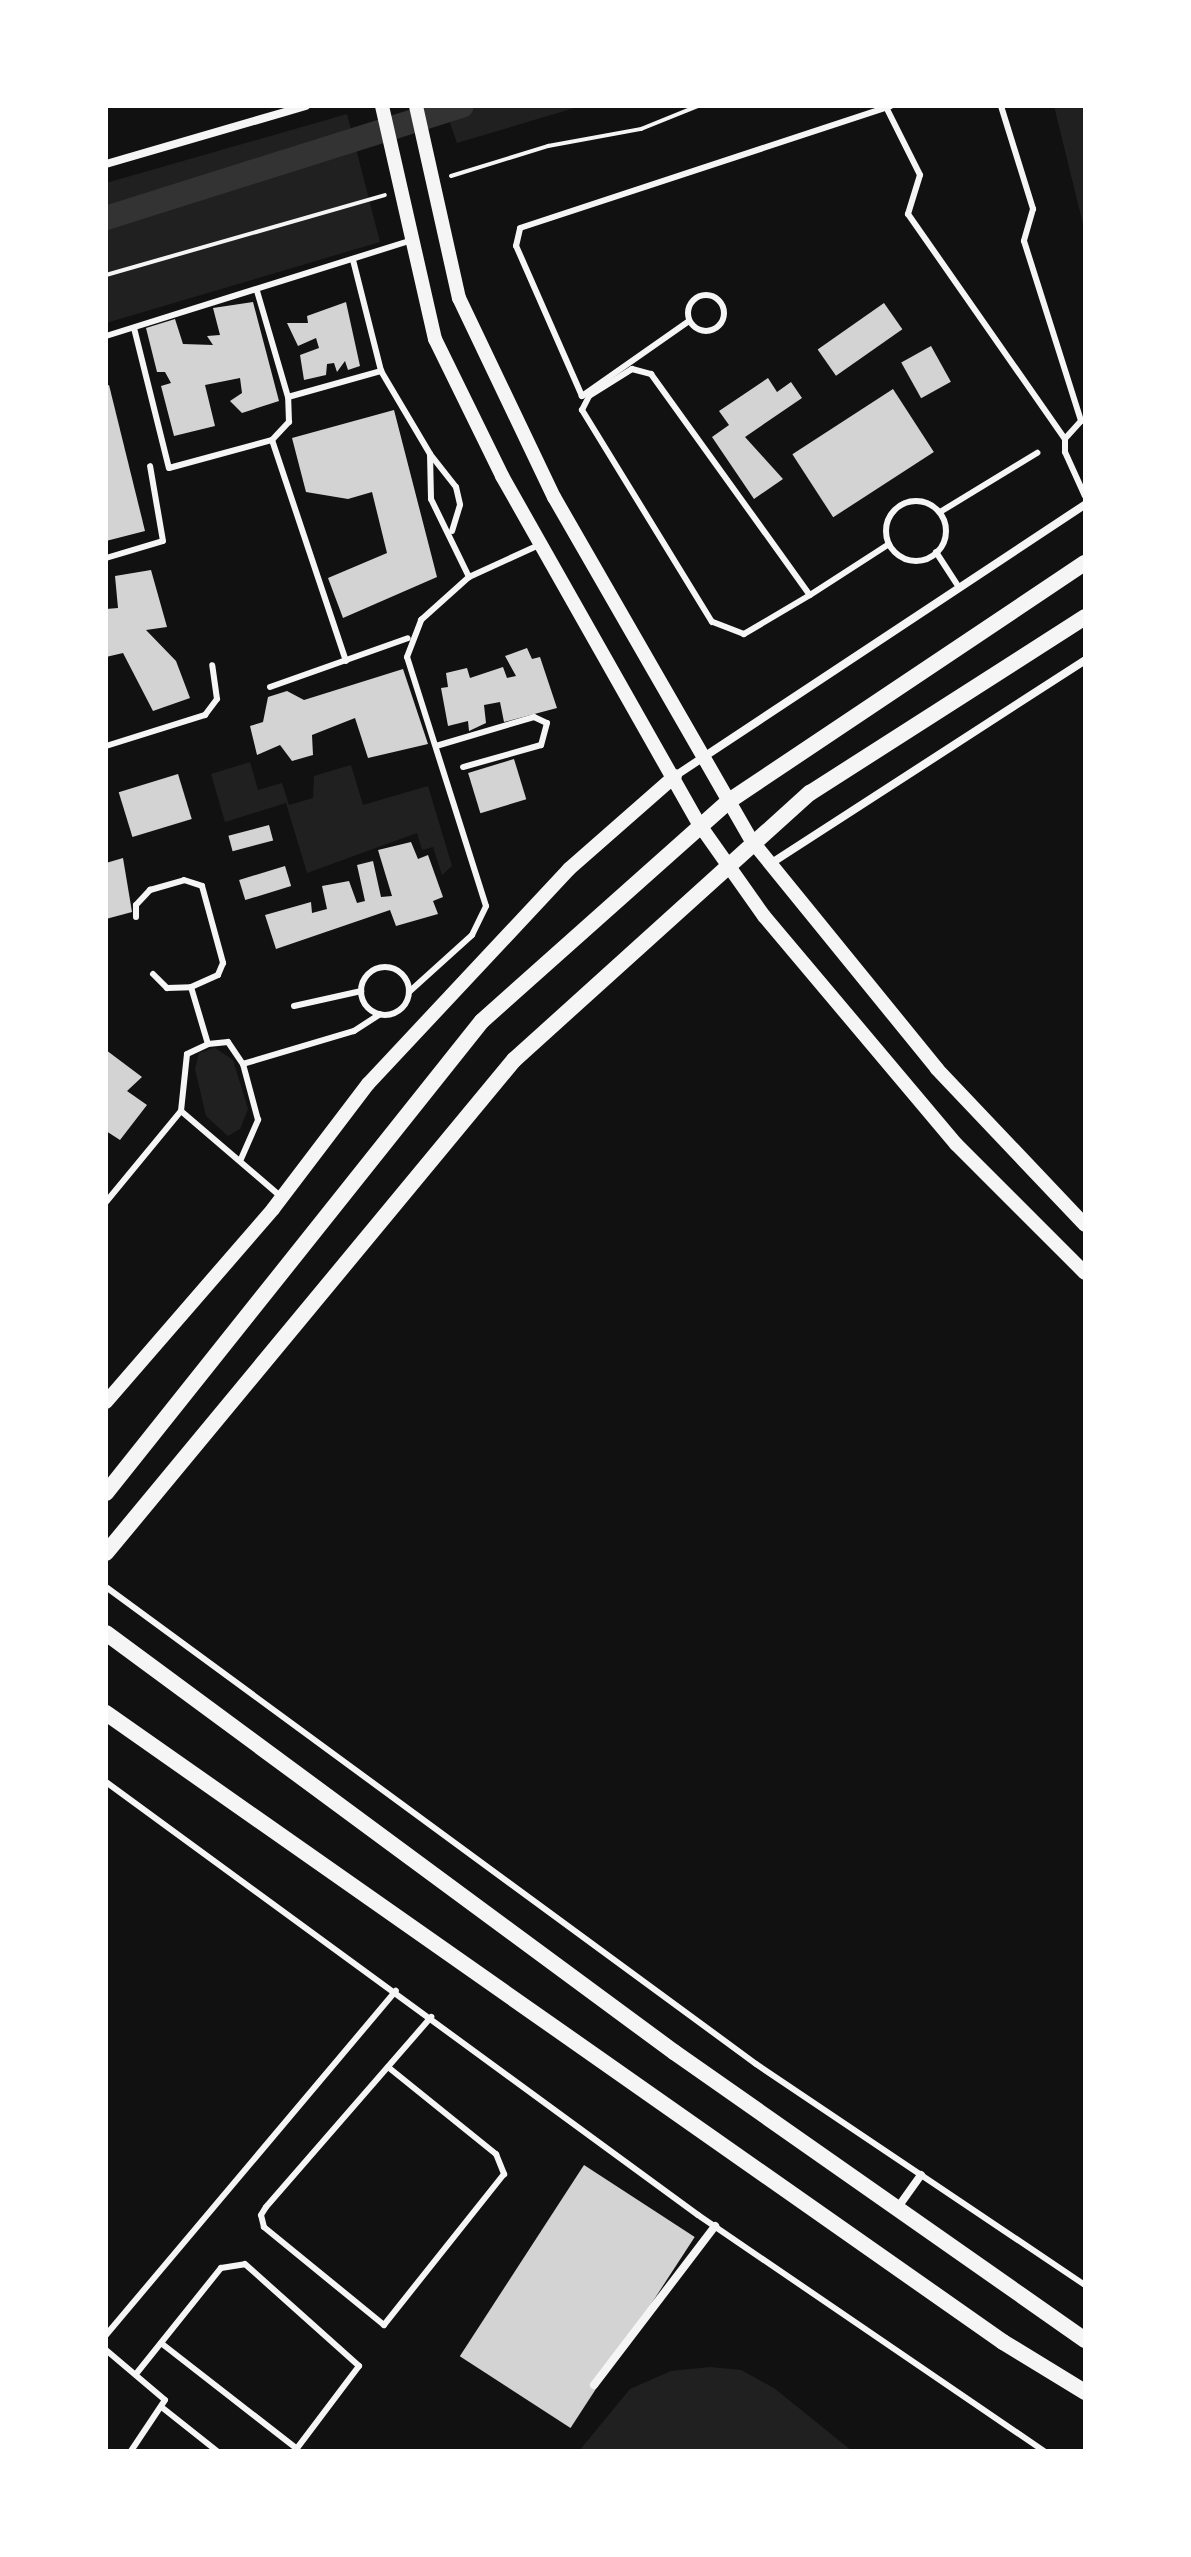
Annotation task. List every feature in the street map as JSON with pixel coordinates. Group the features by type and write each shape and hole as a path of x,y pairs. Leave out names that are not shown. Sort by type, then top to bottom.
{"main road":[{"path":"106,1493 482,1021 699,824 729,801 1085,563"},
{"path":"106,1553 514,1060 727,862 810,793 1085,617"},
{"path":"106,1633 896,2210 1085,2340"},
{"path":"106,1713 1003,2342 1085,2392"}],"street":[{"path":"106,164 306,106"},
{"path":"382,106 435,339 542,544 675,776 699,824 956,1144 1085,1273"},
{"path":"416,106 459,298 554,497 752,841 937,1069 1085,1225"},
{"path":"106,1402 282,1197 378,1073 569,869 675,776 704,755 957,584 1085,505"},
{"path":"769,864 1085,660"},
{"path":"896,2210 921,2175"},
{"path":"594,2385 715,2226"}],"lane":[{"path":"1001,106 1033,209 1024,241 1083,424 1065,439"},
{"path":"689,321 713,330 722,322 723,304 697,297 689,321 582,396 516,246 520,228 888,107 920,175 908,214 1065,439 1081,474 1085,496"},
{"path":"106,336 413,240"},
{"path":"353,260 381,371 430,454 456,487 460,505 452,531"},
{"path":"134,328 169,468 272,440 289,422 288,397 257,291"},
{"path":"810,595 651,374 632,369 589,396 582,410 712,622 744,634 810,595 889,544"},
{"path":"288,397 381,371"},
{"path":"272,440 346,661"},
{"path":"940,512 1037,453"},
{"path":"430,454 431,499 452,531 469,577"},
{"path":"106,558 163,541 150,466"},
{"path":"923,502 940,512 946,530 936,552 913,561 889,544 887,525 904,503 923,502"},
{"path":"270,687 408,638 469,577 542,544"},
{"path":"936,552 957,584"},
{"path":"243,1064 354,1031 380,1014 396,1012 409,992 472,935 486,906 407,657 408,638"},
{"path":"106,746 205,715 217,699 212,665"},
{"path":"436,746 534,717 547,723 541,745 463,767"},
{"path":"136,917 136,905 150,890 184,880 202,886 223,963 218,975 191,987 167,988 153,974"},
{"path":"361,991 370,971 385,967 404,977 409,992"},
{"path":"191,987 208,1044"},
{"path":"294,1006 361,991"},
{"path":"361,991 380,1014"},
{"path":"106,1202 181,1111 184,1061 208,1044 228,1042 243,1064 258,1120 241,1159"},
{"path":"181,1111 282,1197"},
{"path":"106,1587 756,2064 1085,2285"},
{"path":"106,1782 715,2226 1044,2451"},
{"path":"106,2335 396,1991"},
{"path":"388,2067 496,2154 504,2174 384,2325 260,2221 388,2067 431,2017"},
{"path":"136,2374 221,2268 245,2264 359,2366 296,2450 161,2343"},
{"path":"106,2350 159,2392 164,2409 217,2451"},
{"path":"131,2451 164,2409"}],"shaded area":[{"path":"444,106 581,106 457,143"},
{"path":"1054,106 1085,106 1085,232"},
{"path":"347,114 380,242 106,323 106,183"},
{"path":"250,762 258,790 282,783 289,805 313,798 314,776 351,765 363,805 428,786 452,866 442,875 433,847 422,850 417,833 307,873 286,803 225,822 211,774"},
{"path":"215,1048 233,1060 248,1109 240,1129 228,1136 206,1116 195,1069 199,1053"},
{"path":"710,2367 741,2370 774,2388 852,2451 579,2451 630,2389 671,2371"}],"building":[{"path":"253,302 279,401 242,413 230,401 242,393 240,378 205,385 215,426 174,436 161,386 171,383 165,372 157,372 146,328 175,319 183,344 213,345 207,336 220,335 213,308"},
{"path":"346,302 360,366 348,370 345,361 337,372 334,363 327,364 326,375 304,380 300,355 319,348 316,338 298,346 287,323 308,323 307,316"},
{"path":"884,303 902,329 836,376 818,349"},
{"path":"931,346 951,382 921,398 901,362"},
{"path":"768,378 777,392 791,382 802,398 745,437 783,479 754,499 712,437 729,425 719,411"},
{"path":"109,385 145,531 106,541 106,386"},
{"path":"893,389 934,452 833,517 792,454"},
{"path":"394,410 437,577 343,618 328,578 387,553 372,492 348,499 306,492 292,438"},
{"path":"151,570 167,627 146,630 176,661 190,698 153,711 123,653 106,657 106,609 118,608 115,576"},
{"path":"527,648 532,659 540,657 557,708 504,722 500,702 484,705 486,723 469,731 468,721 448,726 441,688 448,687 446,673 467,668 470,678 503,667 507,678 516,676 505,656"},
{"path":"403,669 428,744 368,758 355,718 312,735 313,755 292,761 280,745 257,755 250,726 263,722 268,697 287,691 304,700"},
{"path":"514,759 526,799 480,813 468,773"},
{"path":"178,774 192,819 132,837 119,792"},
{"path":"269,825 273,840 233,851 228,836"},
{"path":"411,842 418,859 428,855 443,897 433,901 438,914 396,926 390,910 276,949 265,915 311,902 312,913 327,909 322,886 349,881 357,903 365,901 357,865 373,861 381,897 392,896 378,850"},
{"path":"123,858 132,912 106,919 106,863"},
{"path":"285,866 291,886 245,900 239,880"},
{"path":"106,1050 142,1077 127,1091 147,1105 120,1140 106,1131"},
{"path":"584,2165 695,2237 571,2428 460,2356"}],"waterway":[{"path":"106,218 462,106"}]}
